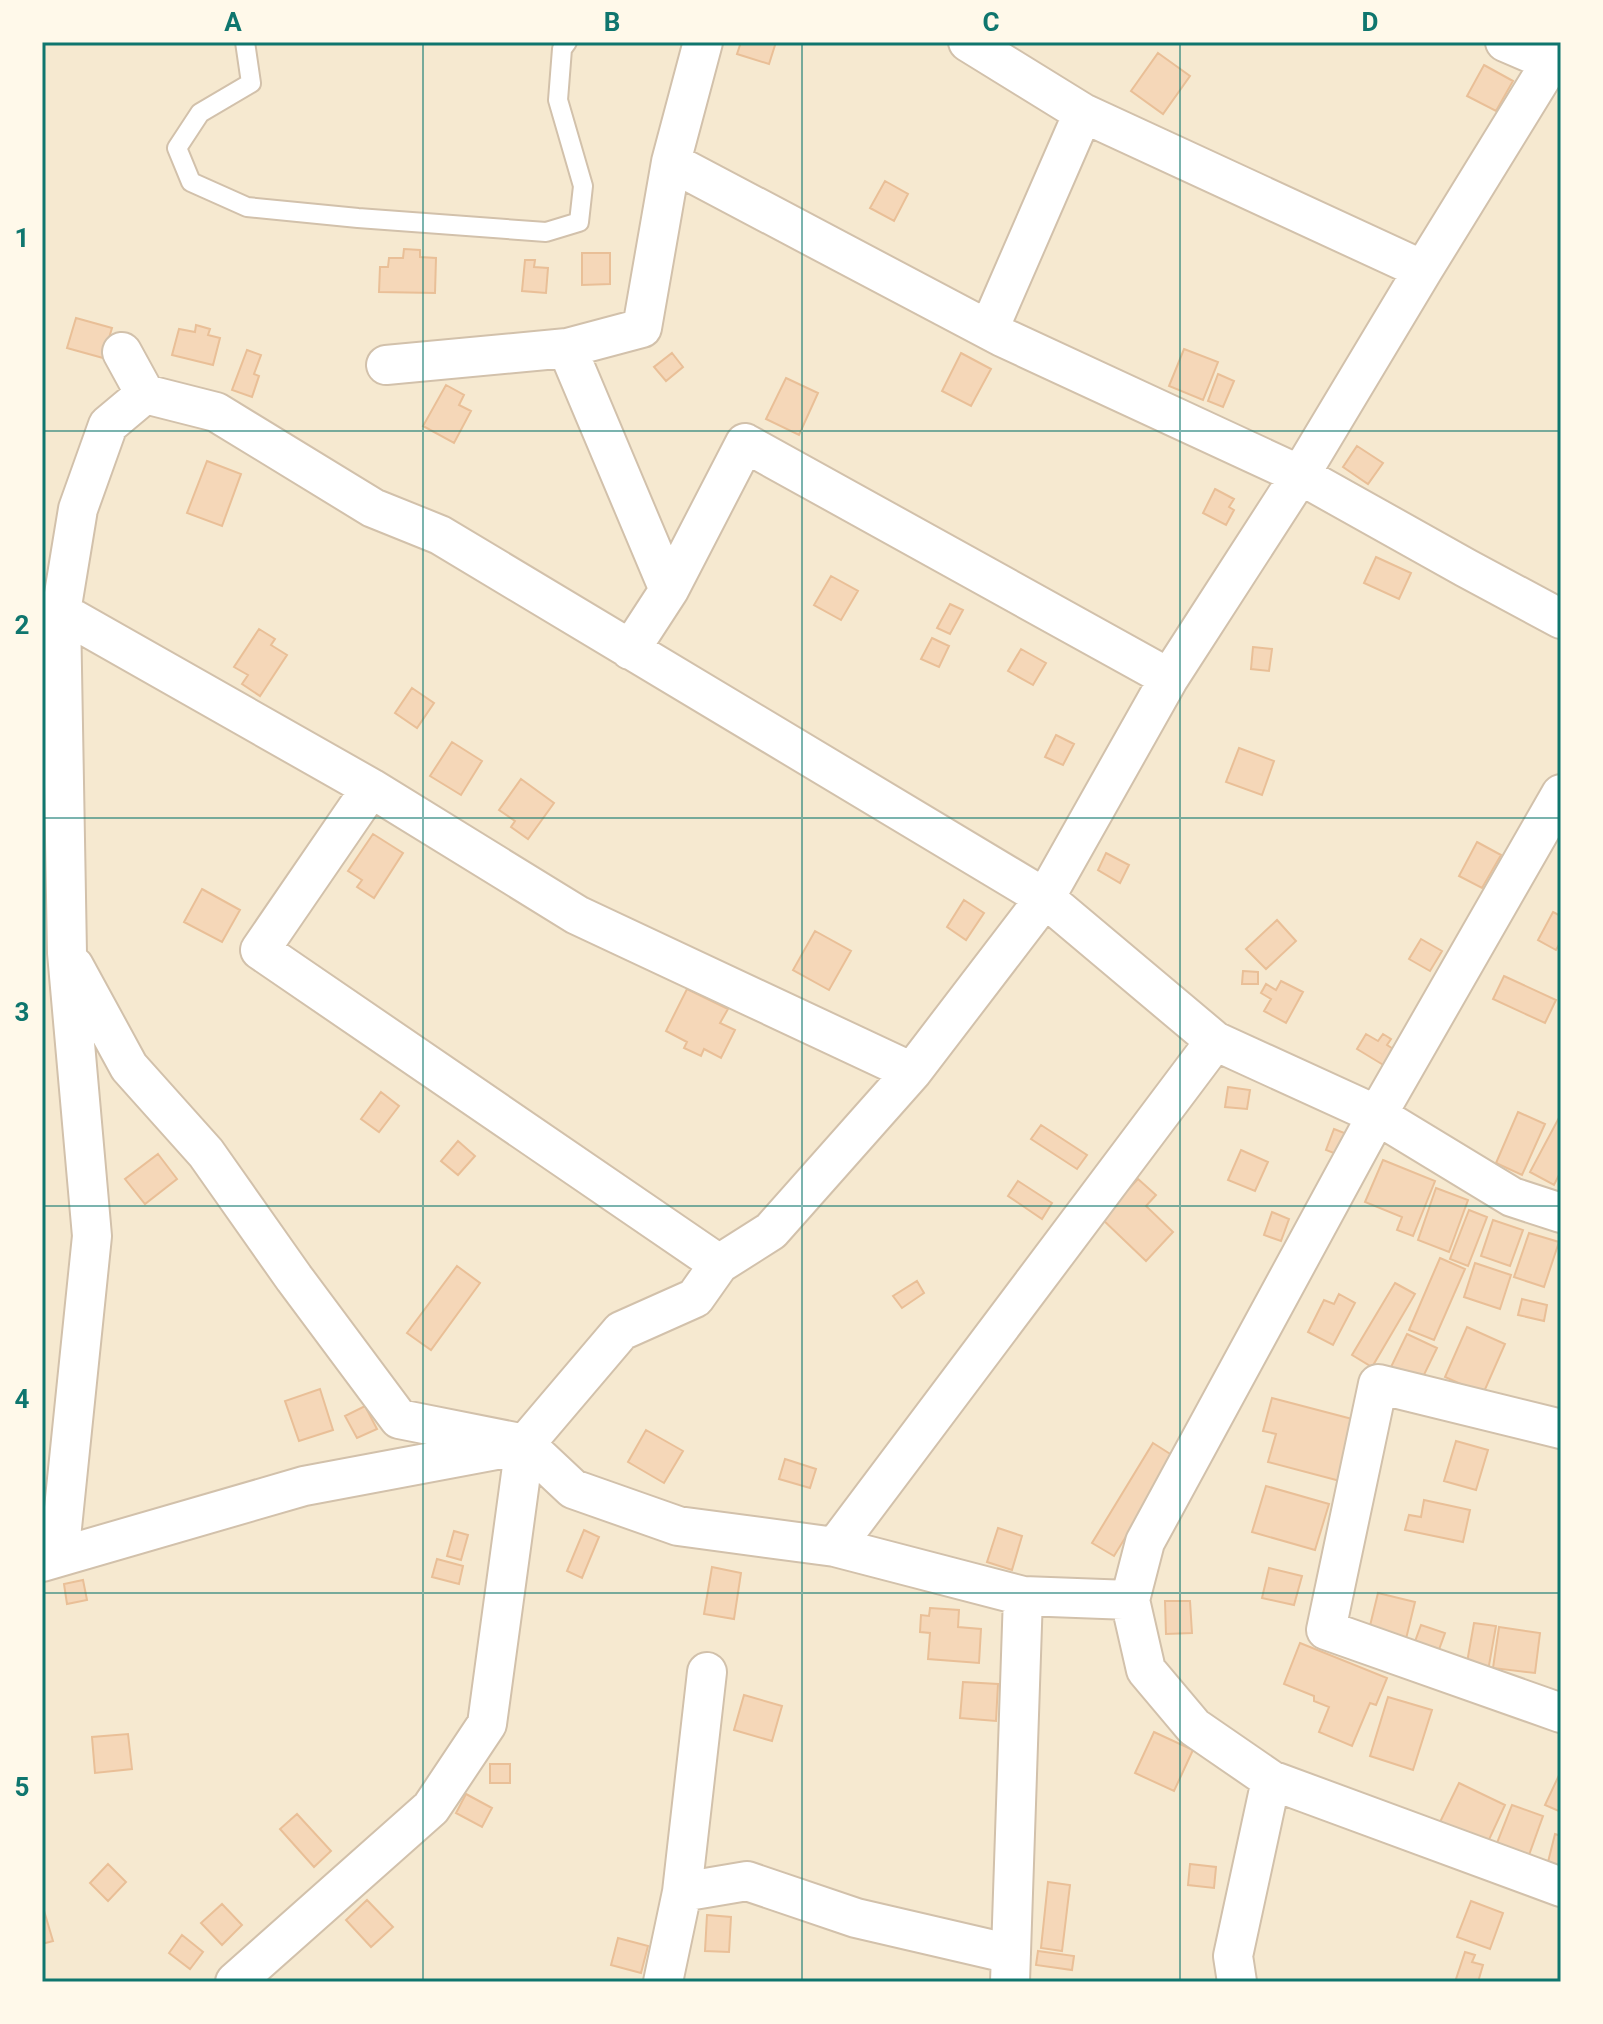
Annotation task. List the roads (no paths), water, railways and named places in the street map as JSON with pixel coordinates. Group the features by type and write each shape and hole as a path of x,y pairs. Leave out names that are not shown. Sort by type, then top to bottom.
{"street":[{"path":"386,365 567,348 642,328 671,162 703,42"},
{"path":"968,42 1083,113 1423,270"},
{"path":"235,1982 431,1808 487,1724 525,1444 621,1331 695,1298 719,1264 771,1231 912,1072 1045,898 1169,678 1300,475 1556,52 1505,42"},
{"path":"989,329 1083,113"},
{"path":"671,162 989,329 1300,475 1561,619"},
{"path":"567,348 669,590"},
{"path":"122,352 145,394 216,412 373,508 440,535 1045,898 1215,1041 1377,1115 1512,1197 1561,1213"},
{"path":"145,394 108,425 78,509 61,612 67,953 92,1236 51,1560 304,1486 525,1444"},
{"path":"630,650 669,590 745,443 1169,678"},
{"path":"61,612 371,788 577,915 912,1072"},
{"path":"371,788 260,950 719,1264"},
{"path":"1561,794 1377,1115 1145,1542 1130,1600 1146,1670 1194,1727 1271,1780 1561,1887"},
{"path":"67,953 129,1067 206,1153 399,1419 525,1444 573,1489 678,1526 835,1547 1023,1596 1130,1600"},
{"path":"835,1547 1215,1041"},
{"path":"1561,1429 1378,1384 1326,1630 1561,1713"},
{"path":"682,1892 747,1881 1010,1968 1023,1596"},
{"path":"663,1982 682,1892 707,1672"},
{"path":"1237,1982 1233,1956 1271,1780"}],"lane":[{"path":"245,42 251,83 200,113 177,148 191,182 247,207 546,232 579,222 583,186 558,100 562,49 567,42"}]}
